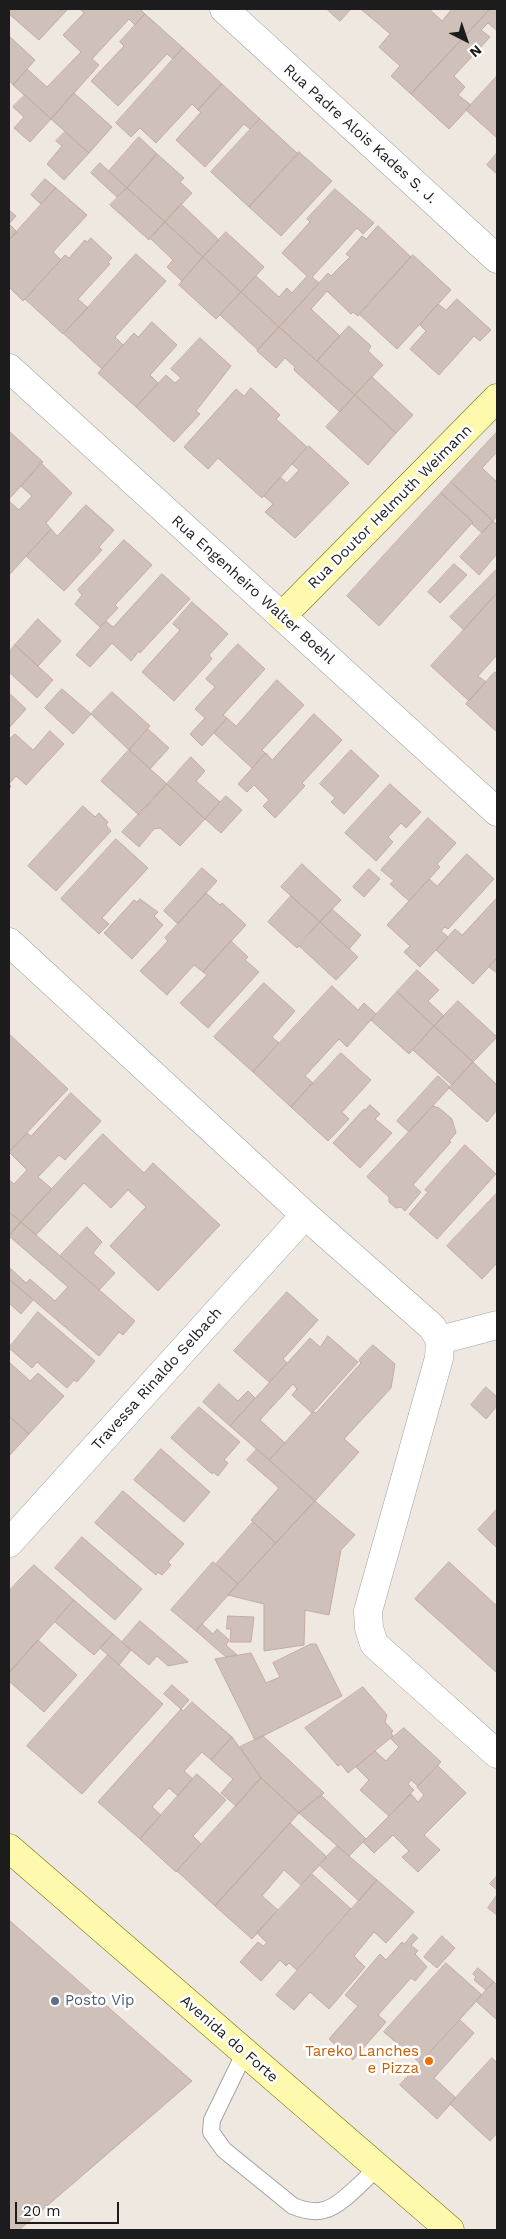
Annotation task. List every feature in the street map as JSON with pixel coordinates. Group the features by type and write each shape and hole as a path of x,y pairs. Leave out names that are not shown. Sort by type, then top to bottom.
{"main road":[{"name":"Rua Doutor Helmuth Weimann","path":"282,616 497,398"},
{"name":"Avenida do Forte","path":"10,1851 450,2230"}],"street":[{"name":"Rua Padre Alois Kades S. J.","path":"224,9 497,259"},
{"name":"Rua Engenheiro Walter Boehl","path":"9,368 497,812"},
{"path":"9,942 306,1215 432,1327 440,1340 440,1358 368,1611 369,1628 374,1644 497,1754"},
{"name":"Travessa Rinaldo Selbach","path":"9,1543 306,1215"},
{"path":"440,1340 497,1325"}],"lane":[{"path":"245,2052 212,2120 211,2132 224,2150 293,2206 306,2211 325,2210 337,2204 378,2168"}],"building":[{"path":"11,9 68,9 39,40 9,14"},
{"path":"80,9 140,9 145,14 135,25 129,19 92,59 99,65 51,119 13,85 27,69 47,87 81,52 63,35 84,13"},
{"path":"327,9 351,9 340,21"},
{"path":"361,9 429,9 442,21 452,9 490,9 411,94 391,76 400,66 379,47 390,34"},
{"path":"490,9 497,9 497,31 488,23 481,30 490,37 454,76 465,87 458,95 471,105 449,129 411,94"},
{"path":"145,14 183,48 173,59 167,54 118,106 91,81 124,46 120,42"},
{"path":"9,36 35,60 13,85 9,80"},
{"path":"183,48 222,84 198,110 192,104 156,143 140,128 131,137 116,123"},
{"path":"497,76 497,138 466,110"},
{"path":"222,84 260,119 250,129 244,124 205,167 176,140 201,112 198,110"},
{"path":"74,93 112,127 89,153 51,119"},
{"path":"25,95 51,119 30,142 14,128 24,117 13,107"},
{"path":"260,119 298,154 249,207 211,172"},
{"path":"65,132 89,153 64,180 47,164 62,146 56,141"},
{"path":"139,137 157,154 127,188 109,171"},
{"path":"299,152 332,181 281,236 249,207"},
{"path":"497,153 497,174 487,165"},
{"path":"157,154 184,178 180,182 192,193 165,222 127,188"},
{"path":"100,163 127,188 117,197 91,173"},
{"path":"45,179 56,188 41,204 31,195"},
{"path":"56,188 87,215 53,252 61,260 23,301 9,287 9,240"},
{"path":"127,188 165,222 149,240 110,205"},
{"path":"335,189 374,223 363,234 357,228 312,277 319,283 279,327 241,292 256,276 279,297 287,288 292,293 307,276 282,253 310,222 307,219"},
{"path":"181,204 219,240 203,257 165,222"},
{"path":"9,210 16,216 9,224"},
{"path":"165,222 203,257 182,281 167,267 173,260 150,238"},
{"path":"9,224 17,232 9,240"},
{"path":"378,226 411,257 358,316 353,312 351,314 327,291 311,309 340,336 317,361 279,327 328,273 331,276 350,257 346,254 362,236 366,239"},
{"path":"226,232 264,267 241,292 203,257"},
{"path":"91,238 112,258 108,262 110,264 78,299 88,308 63,334 25,299 65,255 69,258 85,240 87,242"},
{"path":"136,254 166,281 115,337 123,345 102,369 64,334"},
{"path":"413,255 451,290 397,349 359,314"},
{"path":"203,257 241,292 216,319 179,285"},
{"path":"241,292 279,327 258,350 220,315"},
{"path":"457,299 491,330 480,341 474,336 439,375 410,349 426,331 420,325 438,304 446,310"},
{"path":"152,322 177,345 150,375 158,383 136,407 98,373 134,333 138,337"},
{"path":"349,326 371,346 368,351 383,365 355,395 317,361"},
{"path":"279,327 355,395 340,412 294,370 295,367 285,358 276,368 257,351"},
{"path":"200,338 231,366 196,411 200,414 174,442 136,407 166,375 175,383 181,378 171,369"},
{"path":"372,377 413,415 396,433 355,395"},
{"path":"251,388 280,415 276,419 307,447 262,498 218,458 208,469 184,447 236,389 244,396"},
{"path":"355,395 396,433 368,465 326,427"},
{"path":"10,432 43,462 9,499 9,434"},
{"path":"497,432 497,452 482,468 497,482 497,516 493,521 451,482"},
{"path":"309,446 349,483 295,538 265,512 273,504 264,496 280,477 287,483 299,470 292,464"},
{"path":"41,463 72,493 46,523 51,529 9,575 9,501 19,510 32,496 21,486"},
{"path":"451,482 493,521 482,533 472,524 473,522 441,493"},
{"path":"441,493 473,522 379,626 347,596"},
{"path":"86,505 114,530 99,547 102,550 64,591 26,556 51,529 57,536"},
{"path":"493,521 497,525 497,554 479,575 460,557"},
{"path":"124,540 152,565 115,605 118,608 100,627 75,604 82,595 78,590"},
{"path":"454,564 467,575 440,603 428,592"},
{"path":"497,569 497,593 464,630 450,617"},
{"path":"162,574 190,599 140,653 139,651 131,661 112,643 90,667 76,655 106,621 113,627"},
{"path":"497,593 497,655 478,676 486,682 469,701 431,666"},
{"path":"192,602 228,634 209,655 212,659 174,701 142,672 180,630 173,624"},
{"path":"38,619 61,641 38,666 15,645"},
{"path":"238,644 265,669 223,715 227,718 202,746 190,734 205,718 195,709 215,687 206,679"},
{"path":"15,645 53,680 37,698 9,672 9,652"},
{"path":"495,672 497,674 497,732 466,704"},
{"path":"277,680 304,705 262,750 265,753 252,768 214,733 227,718 236,726"},
{"path":"62,689 91,714 73,734 45,708"},
{"path":"112,692 150,726 129,750 91,714"},
{"path":"9,693 26,709 9,728"},
{"path":"314,714 342,740 302,783 305,786 275,818 263,806 269,800 254,785 247,792 238,784 266,753 272,760"},
{"path":"148,729 169,748 150,769 129,750"},
{"path":"50,731 64,744 26,785 16,776 9,784 9,739 15,734 33,750"},
{"path":"129,750 167,784 139,815 101,781"},
{"path":"351,750 379,776 344,814 331,802 335,798 320,784"},
{"path":"191,757 205,771 196,781 220,802 205,819 167,784"},
{"path":"167,784 205,819 180,846 160,828 154,829 139,847 122,832"},
{"path":"390,784 421,812 406,828 401,823 388,837 393,842 376,861 345,833"},
{"path":"226,796 242,810 221,833 205,819"},
{"path":"83,806 95,817 99,813 108,822 106,825 111,831 56,891 28,866"},
{"path":"428,818 456,843 437,864 440,867 409,901 390,884 394,881 381,870"},
{"path":"116,839 148,868 102,918 109,924 99,934 61,899"},
{"path":"467,854 494,879 448,929 445,927 441,931 448,937 420,967 404,952 410,946 387,925 429,879 437,886"},
{"path":"302,864 341,900 320,922 281,887"},
{"path":"202,868 217,881 178,924 164,911"},
{"path":"369,869 380,879 364,897 353,887"},
{"path":"206,893 220,905 222,903 246,925 203,972 194,965 167,995 140,971 168,941 165,938"},
{"path":"291,896 320,922 297,948 268,922"},
{"path":"497,898 497,958 473,984 436,950 455,929 462,935"},
{"path":"140,899 158,912 154,916 163,925 132,959 104,933 134,900 137,902"},
{"path":"332,909 361,935 349,949 320,922"},
{"path":"320,922 358,957 336,980 298,945"},
{"path":"231,941 248,957 245,960 259,972 208,1028 180,1003 207,975 203,972"},
{"path":"497,958 497,973 489,967"},
{"path":"417,970 439,990 428,1001 444,1016 434,1026 397,992"},
{"path":"264,983 295,1011 272,1037 279,1043 253,1072 214,1037"},
{"path":"332,986 358,1010 364,1003 376,1014 347,1047 339,1039 305,1076 313,1083 291,1107 253,1072"},
{"path":"397,992 434,1026 409,1054 371,1020"},
{"path":"458,1001 497,1037 473,1062 434,1026"},
{"path":"434,1026 473,1062 452,1085 413,1050"},
{"path":"9,1034 68,1089 9,1152"},
{"path":"341,1053 371,1080 342,1112 349,1119 328,1141 291,1107"},
{"path":"473,1062 497,1085 497,1110 487,1122 449,1088"},
{"path":"438,1076 450,1087 409,1132 397,1121"},
{"path":"71,1093 101,1121 65,1160 59,1155 38,1177 52,1189 21,1222 9,1212 9,1180 14,1184 27,1170 9,1152 27,1133 31,1136"},
{"path":"370,1105 380,1114 375,1119 392,1133 360,1168 333,1143 364,1109"},
{"path":"433,1106 439,1108 452,1119 456,1133 449,1141 451,1142 413,1185 421,1192 405,1211 401,1207 396,1208 389,1202 389,1197 367,1177"},
{"path":"103,1134 144,1173 153,1163 220,1225 158,1291 110,1246 146,1207 128,1190 111,1208 84,1183 36,1235 21,1222"},
{"path":"465,1145 496,1174 437,1239 409,1214 428,1192 425,1190"},
{"path":"497,1193 497,1263 482,1279 447,1246"},
{"path":"9,1212 21,1222 9,1236"},
{"path":"21,1222 135,1321 123,1335 119,1332 99,1356 9,1279 10,1268 26,1283 30,1279 55,1301 68,1287 9,1236"},
{"path":"87,1227 102,1242 93,1253 115,1273 99,1290 60,1256"},
{"path":"9,1279 33,1300 21,1314 9,1303"},
{"path":"287,1292 318,1320 283,1359 287,1363 269,1382 234,1351"},
{"path":"38,1312 95,1361 77,1382 74,1380 67,1388 37,1362 32,1368 9,1348"},
{"path":"328,1336 358,1362 312,1413 292,1395 297,1389 293,1384 260,1420 285,1443 269,1460 230,1426 310,1338 320,1347"},
{"path":"373,1345 395,1364 391,1388 344,1439 359,1452 315,1501 269,1460 313,1412 316,1413 361,1363 359,1360"},
{"path":"9,1362 30,1381 38,1373 64,1396 29,1434 9,1416"},
{"path":"219,1384 238,1401 248,1391 255,1398 230,1426 203,1402"},
{"path":"486,1387 497,1397 497,1406 486,1419 471,1405"},
{"path":"199,1407 240,1442 224,1460 228,1463 218,1476 213,1472 212,1474 171,1438"},
{"path":"9,1416 29,1434 9,1456"},
{"path":"161,1449 210,1492 184,1522 134,1480"},
{"path":"257,1449 315,1501 276,1543 251,1520 279,1488 247,1460"},
{"path":"123,1491 184,1544 168,1562 171,1565 162,1575 158,1572 156,1575 95,1523"},
{"path":"315,1501 355,1535 341,1550 329,1615 305,1610 304,1645 264,1651 264,1604 228,1595"},
{"path":"497,1509 497,1548 478,1530"},
{"path":"253,1522 276,1543 238,1584 216,1564"},
{"path":"82,1537 142,1589 115,1620 55,1568"},
{"path":"213,1562 238,1584 196,1631 171,1610"},
{"path":"449,1562 497,1606 497,1673 415,1599"},
{"path":"34,1565 74,1600 9,1673 9,1591"},
{"path":"74,1600 113,1634 94,1655 55,1622"},
{"path":"228,1616 254,1617 251,1642 230,1642 231,1629 227,1629"},
{"path":"140,1621 188,1662 168,1666 157,1656 149,1665 131,1650 122,1642"},
{"path":"202,1624 213,1634 217,1629 229,1640 226,1645 237,1655 226,1657 196,1631"},
{"path":"113,1634 131,1650 119,1665 100,1648"},
{"path":"38,1640 77,1675 44,1712 9,1681 9,1673"},
{"path":"311,1644 316,1644 342,1696 255,1740 215,1659 251,1653 266,1683 280,1677 273,1663"},
{"path":"108,1655 163,1704 82,1794 27,1746"},
{"path":"172,1685 189,1700 181,1709 164,1694"},
{"path":"363,1687 387,1715 385,1722 393,1731 391,1733 393,1736 348,1773 341,1764 338,1766 305,1728"},
{"path":"192,1702 232,1737 211,1760 202,1752 184,1771 193,1779 178,1796 169,1788 152,1807 161,1815 140,1839 98,1802 181,1709 183,1711"},
{"path":"404,1728 441,1762 418,1786 411,1780 408,1784 414,1790 389,1816 360,1790 369,1780 356,1767 375,1751 386,1761 399,1747 391,1739"},
{"path":"263,1736 324,1793 299,1813 261,1778 240,1747"},
{"path":"232,1737 261,1778 236,1806 221,1793 233,1779 211,1760"},
{"path":"438,1766 466,1793 424,1835 440,1850 418,1872 402,1857 409,1851 393,1835 374,1853 363,1842 411,1794 418,1802 424,1795 417,1787"},
{"path":"197,1774 226,1800 193,1836 201,1844 176,1872 140,1839"},
{"path":"261,1778 299,1813 215,1906 177,1871"},
{"path":"321,1795 366,1839 349,1856 299,1813"},
{"path":"290,1823 327,1857 301,1885 284,1870 262,1896 278,1910 252,1939 215,1906"},
{"path":"337,1846 377,1880 359,1901 319,1865"},
{"path":"312,1874 351,1909 297,1970 289,1963 286,1966 280,1960 261,1981 240,1962 258,1942 263,1946 267,1943 257,1933"},
{"path":"497,1876 497,1890 490,1884"},
{"path":"377,1880 414,1912 386,1943 374,1932 354,1956 365,1967 329,2009 310,1992 294,2010 276,1995"},
{"path":"497,1895 497,1915 488,1908"},
{"name":"Posto Vip","path":"9,1920 192,2081 19,2230 9,2230"},
{"path":"413,1934 418,1938 411,1945 418,1951 415,1954 427,1967 415,1981 411,1978 378,2015 386,2022 353,2060 329,2039 358,2006 345,1995 380,1954 386,1960 402,1942 404,1944"},
{"path":"442,1936 455,1948 437,1968 424,1957"},
{"path":"446,1963 482,1995 420,2063 384,2032"},
{"path":"478,1968 494,1982 486,1990 474,1980 476,1977 473,1974"},
{"path":"494,1982 497,1985 497,2020 476,2001"},
{"path":"460,2020 474,2033 434,2078 456,2098 437,2119 400,2085"},
{"path":"492,2058 497,2063 497,2133 490,2141 450,2104"}],"place":[{"name":"Posto Vip","path":"55,2001"},
{"name":"Tareko Lanches e Pizza","path":"429,2061"}]}
